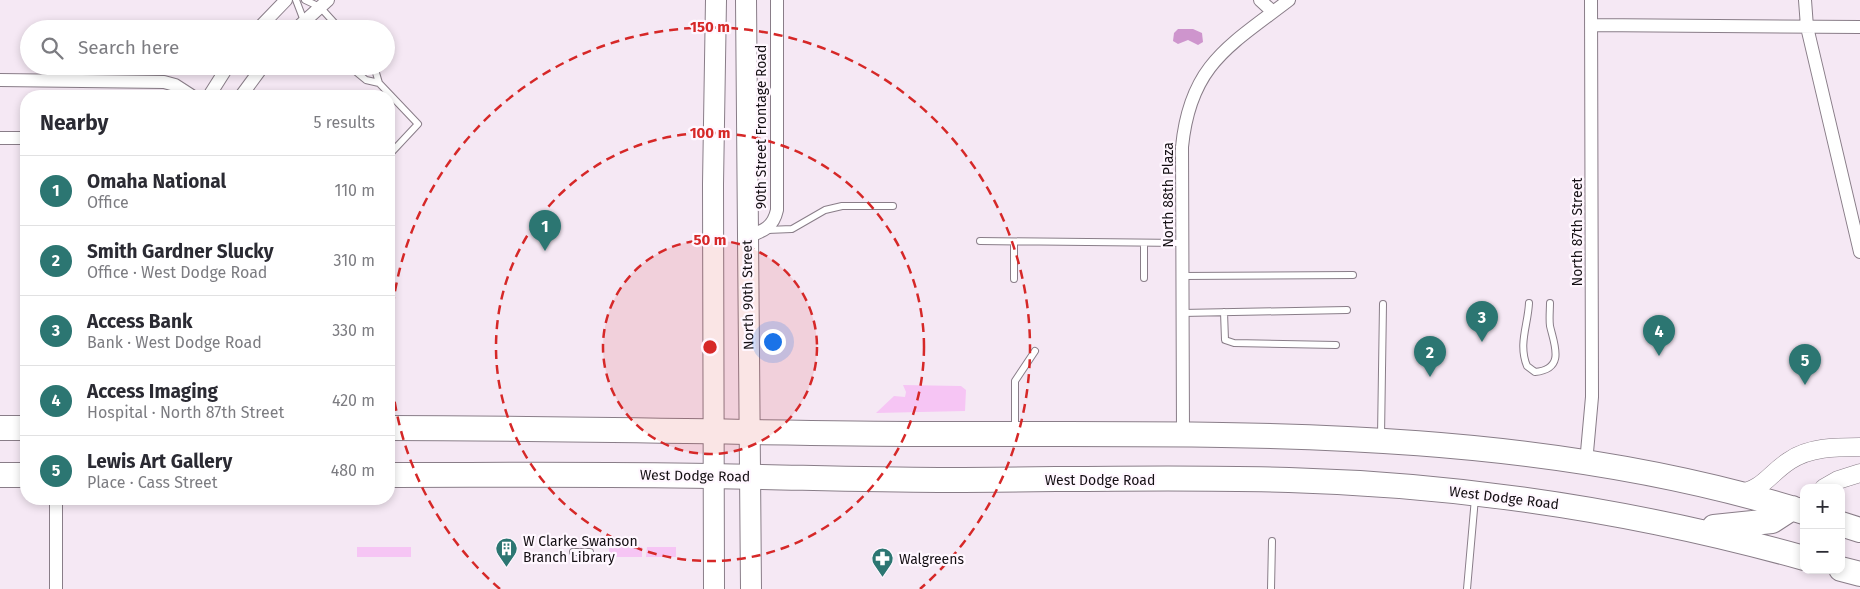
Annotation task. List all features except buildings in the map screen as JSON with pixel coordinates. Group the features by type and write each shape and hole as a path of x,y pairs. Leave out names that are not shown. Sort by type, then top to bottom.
{"highway":[{"path":"0,428 20,428"},
{"path":"395,428 1183,434 1381,440 1467,447 1586,463 1656,475 1800,507"},
{"path":"0,475 20,475"},
{"name":"West Dodge Road","path":"395,475 713,476 938,480 1289,480 1476,494 1566,505 1687,528 1800,557"},
{"path":"1687,528 1765,522 1778,519 1800,507"},
{"path":"1845,525 1860,530"},
{"path":"1845,570 1860,574"}],"main road":[{"path":"714,589 713,430 716,0"},
{"name":"North 90th Street","path":"746,0 756,234 750,431 751,589"},
{"path":"1738,494 1758,488 1782,466 1800,454 1826,448 1860,447"},
{"path":"1831,484 1860,473"}],"street":[{"path":"267,20 286,0"},
{"name":"90th Street Frontage Road","path":"756,234 772,225 777,210 777,0"},
{"path":"1260,0 1273,12"},
{"name":"North 88th Plaza","path":"1183,434 1182,147 1186,118 1192,95 1211,63 1289,0"},
{"name":"North 87th Street","path":"1586,463 1592,397 1591,0"},
{"path":"1805,0 1807,27 1860,252"},
{"path":"309,20 324,4"},
{"path":"1591,25 1860,27"},
{"path":"213,90 222,75"},
{"path":"245,90 256,75"},
{"path":"0,80 164,82 175,85 183,90"},
{"path":"0,138 20,138"},
{"path":"56,505 56,589"}],"lane":[{"path":"296,0 302,20"},
{"path":"305,0 324,4 334,20"},
{"path":"360,75 366,80 379,83"},
{"path":"377,75 379,83 386,90"},
{"path":"395,100 418,124 395,149"},
{"path":"756,234 792,229 825,210 842,206 893,206"},
{"path":"980,241 1182,242"},
{"path":"1014,242 1014,279"},
{"path":"1144,242 1144,278"},
{"path":"1182,276 1352,274"},
{"path":"1529,303 1522,352 1527,366 1535,372 1548,368 1557,355 1550,324 1550,303"},
{"path":"1381,440 1383,304"},
{"path":"1182,312 1347,310"},
{"path":"1224,312 1225,340 1234,343 1336,345"},
{"path":"1015,434 1015,381 1035,351"},
{"path":"1467,589 1476,494"},
{"path":"1271,589 1272,541"},
{"path":"574,552 590,552"}],"shaded area":[{"path":"1178,29 1193,29 1202,33 1203,42 1198,45 1188,40 1178,44 1173,41 1174,33"},
{"path":"903,385 961,386 966,390 965,411 876,413 894,396 905,397 906,392"},
{"path":"357,547 411,547 411,557 357,557"},
{"path":"609,547 642,547 642,557 609,557"},
{"path":"647,547 676,547 676,557 646,557"}],"place":[{"name":"Omaha National","path":"545,251"},
{"name":"Access Bank","path":"1482,342"},
{"name":"Access Imaging","path":"1659,356"},
{"name":"Smith Gardner Slucky","path":"1430,377"},
{"name":"Lewis Art Gallery","path":"1805,385"},
{"name":"W Clarke Swanson Branch Library","path":"507,568"},
{"name":"Walgreens","path":"883,578"}]}
